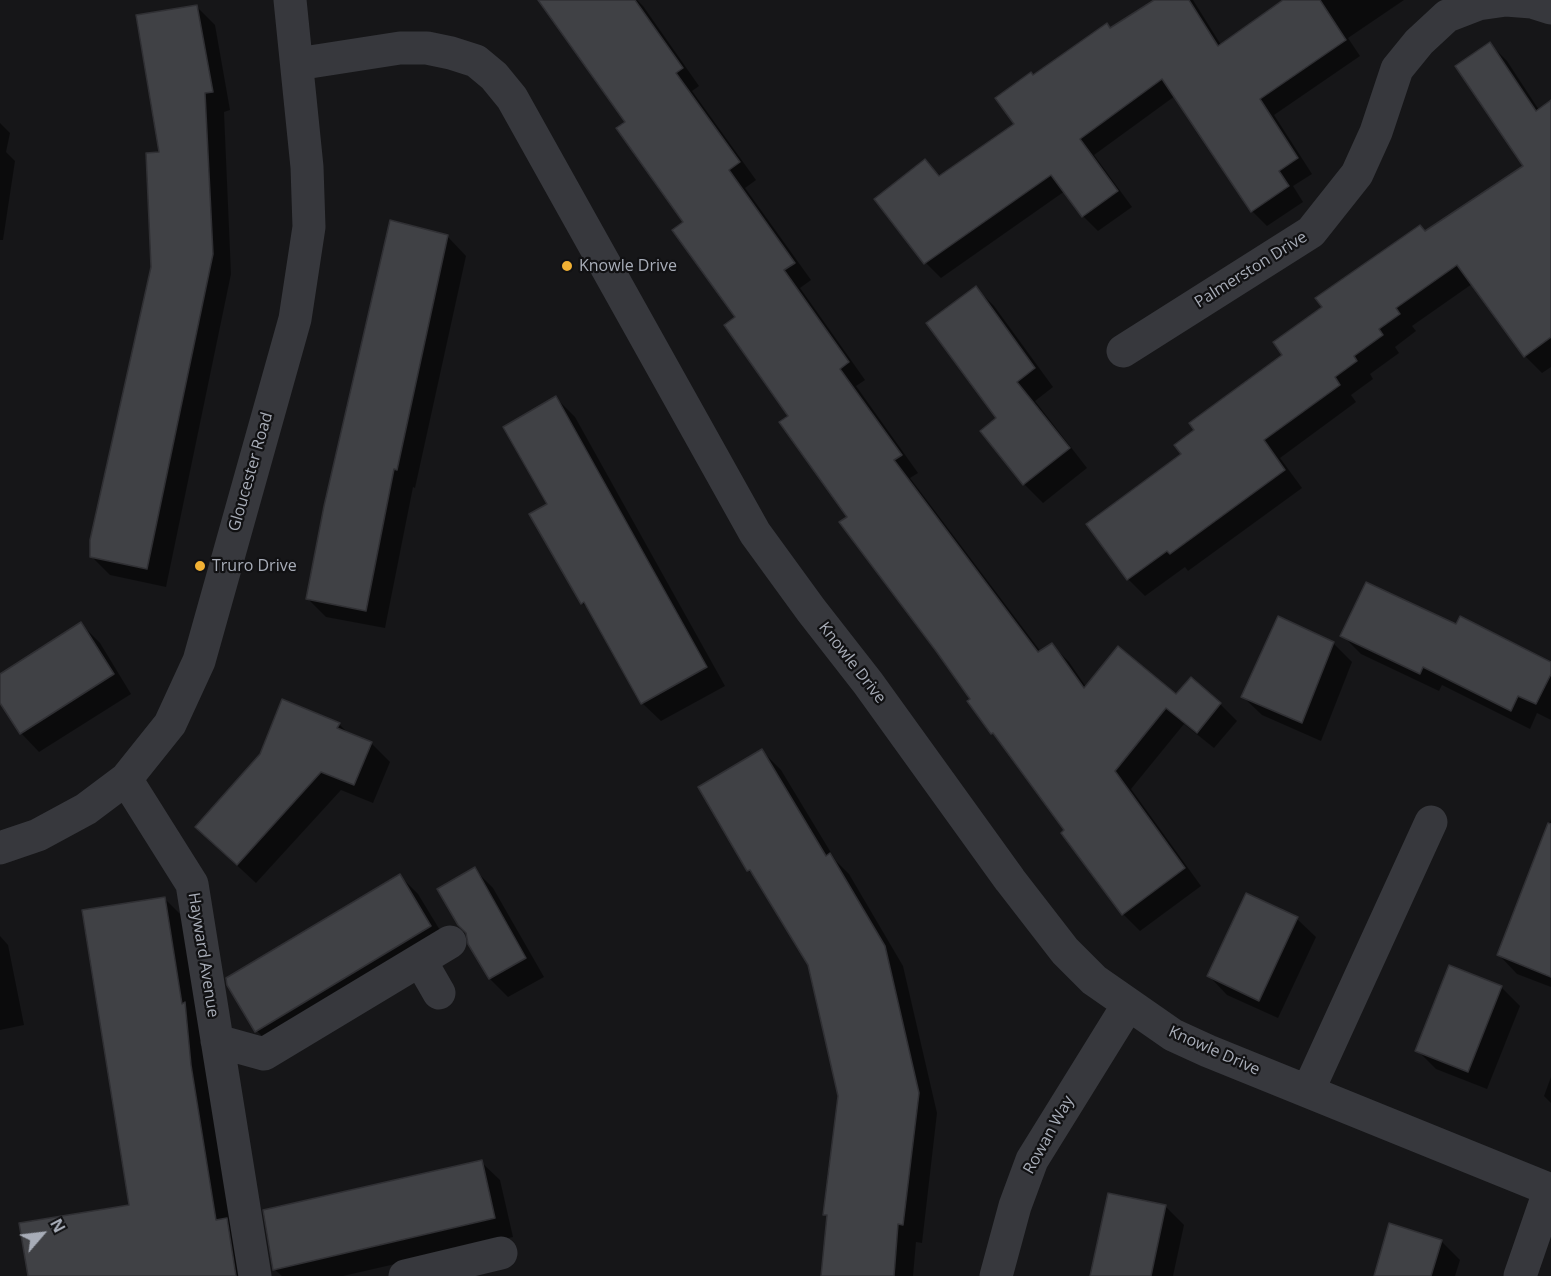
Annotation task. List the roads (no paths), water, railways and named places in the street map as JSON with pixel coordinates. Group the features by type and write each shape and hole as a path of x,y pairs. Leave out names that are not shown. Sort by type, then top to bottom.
{"street":[{"name":"Gloucester Road","path":"0,848 48,830 86,809 126,779 170,724 199,662 295,319 309,227 307,167 290,0"},
{"name":"Palmerston Drive","path":"1123,351 1311,232 1357,174 1376,132 1397,69 1419,42 1447,16 1478,4 1506,0 1532,2 1551,8"},
{"name":"Knowle Drive","path":"297,64 400,48 427,48 476,62 494,76 512,98 755,533 868,683 1010,880 1065,951 1094,981 1181,1039 1550,1190"},
{"name":"Hayward Avenue","path":"126,779 192,884 255,1276"},
{"path":"1308,1091 1431,822"},
{"name":"Hayward Avenue","path":"218,1041 264,1054 450,942"},
{"path":"420,960 439,993"},
{"name":"Rowan Way","path":"996,1276 1015,1206 1032,1160 1128,1005"},
{"path":"1520,1276 1550,1190"},
{"path":"405,1276 501,1253"}],"place":[{"name":"Knowle Drive","path":"567,266"},
{"name":"Truro Drive","path":"200,566"}]}
